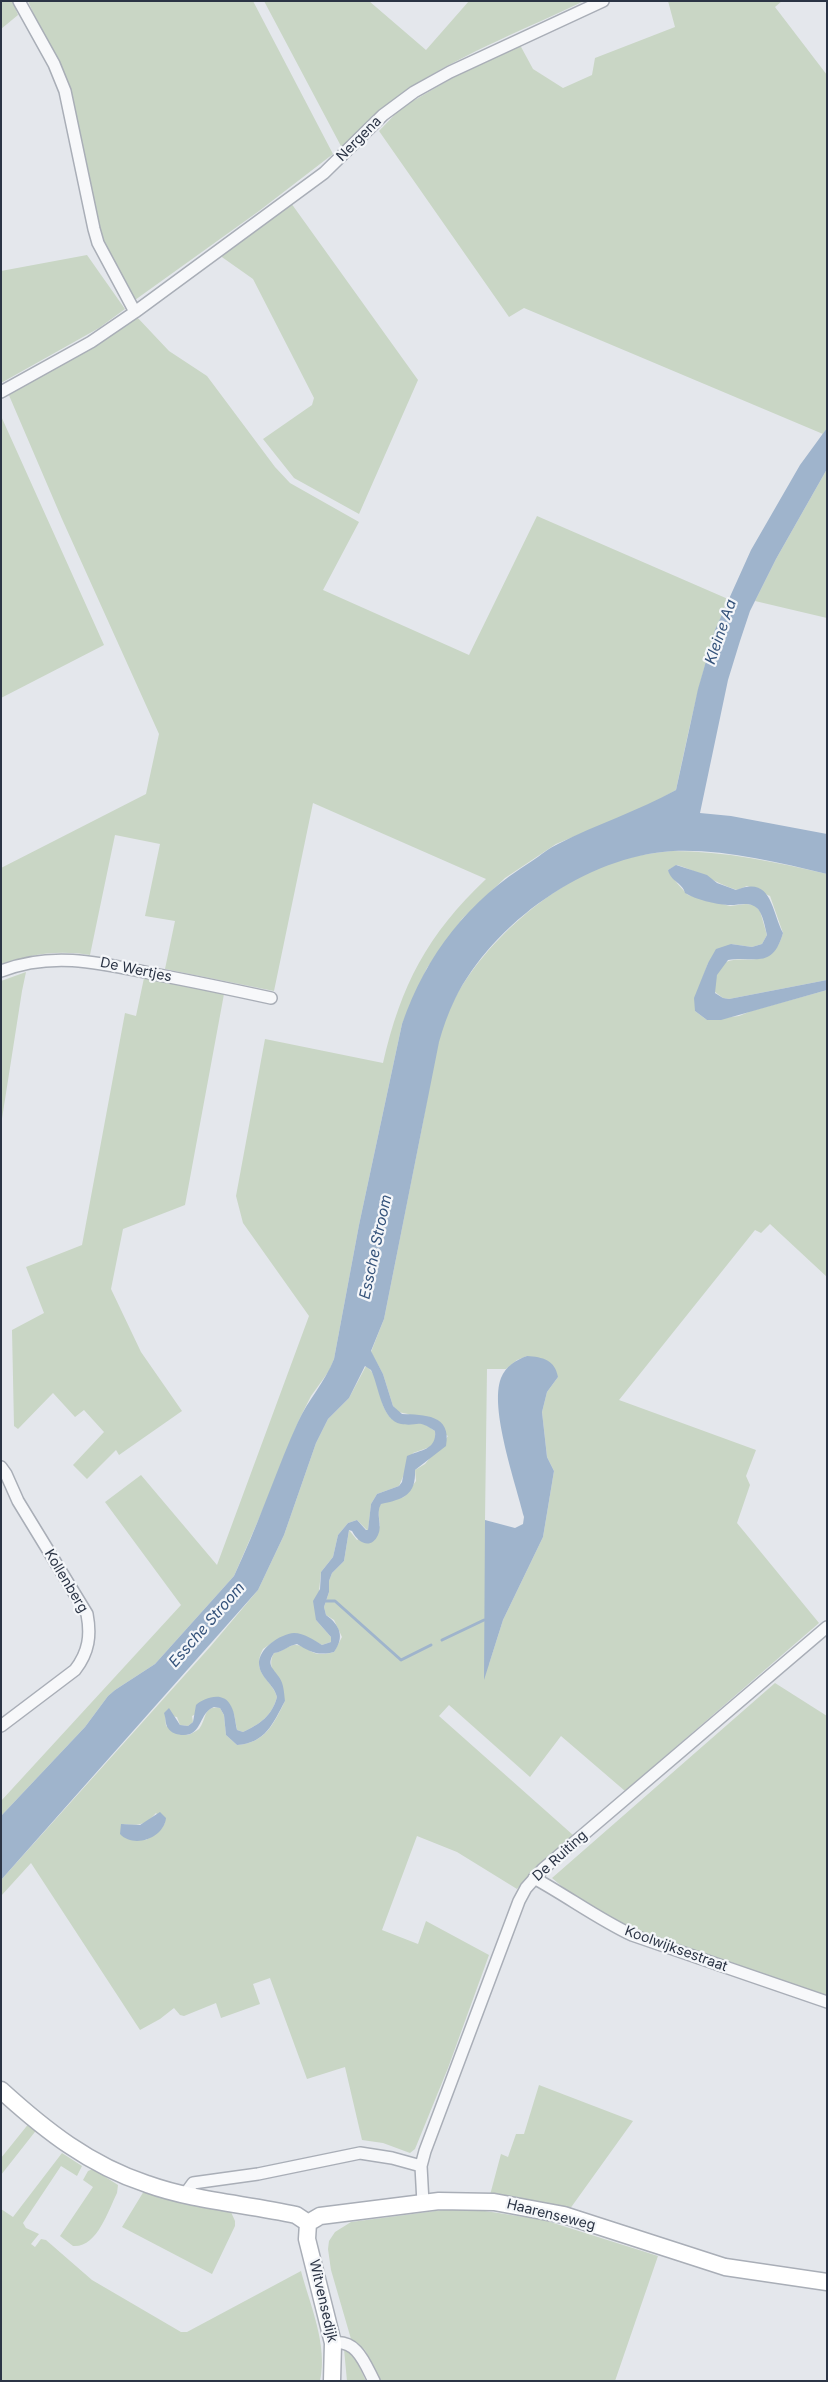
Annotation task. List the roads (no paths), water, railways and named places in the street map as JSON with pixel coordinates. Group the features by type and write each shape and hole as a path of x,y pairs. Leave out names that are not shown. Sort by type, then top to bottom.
{"street":[{"path":"19,1 65,91 92,224 98,243 135,312"},
{"name":"Nergena","path":"1,392 91,342 135,312 324,173 398,102 450,72 603,1"},
{"name":"De Wertjes","path":"1,971 31,962 51,959 86,960 272,998"},
{"name":"Kollenberg","path":"1,1467 18,1501 87,1614 90,1629 88,1648 83,1660 75,1670 1,1726"},
{"name":"De Ruiting","path":"423,2203 421,2166 519,1901 534,1878 827,1627"},
{"name":"Koolwijksestraat","path":"534,1878 632,1935 827,2002"},
{"path":"1,2090 44,2128 91,2160 148,2185 296,2215 308,2223"},
{"path":"185,2194 193,2182 258,2174 352,2154 372,2154 421,2166"},
{"name":"Haarenseweg","path":"308,2223 320,2216 423,2203 481,2201 523,2206 564,2215 710,2263 827,2282"},
{"name":"Witvensedijk","path":"308,2223 307,2239 333,2343 332,2381"},
{"path":"333,2343 342,2342 356,2349 374,2381"}],"water":[{"path":"827,428 827,469 776,559 750,611 740,641 728,680 700,813 731,816 827,834 827,874 750,857 712,852 673,851 640,856 608,866 576,880 546,898 518,920 493,945 472,971 455,999 439,1042 384,1319 371,1351 383,1374 393,1406 402,1414 427,1416 441,1422 447,1435 446,1446 415,1470 413,1485 407,1495 381,1504 379,1508 380,1527 375,1540 365,1543 349,1530 344,1561 332,1573 324,1607 326,1615 338,1627 340,1636 337,1647 334,1652 319,1653 310,1651 297,1644 274,1653 270,1663 282,1683 285,1701 277,1717 262,1736 247,1743 237,1745 226,1735 224,1715 220,1708 214,1707 205,1714 197,1729 188,1735 175,1734 171,1731 166,1725 164,1713 169,1708 180,1725 188,1726 193,1722 196,1705 214,1697 224,1698 228,1701 233,1712 237,1730 243,1732 249,1729 269,1714 277,1697 260,1669 260,1658 266,1648 282,1636 294,1633 305,1635 322,1645 331,1642 331,1637 316,1620 313,1601 320,1589 321,1572 333,1557 338,1535 348,1523 357,1520 368,1530 371,1504 377,1494 399,1486 402,1482 407,1456 430,1446 435,1437 435,1431 424,1425 401,1424 389,1416 371,1370 365,1366 349,1398 328,1419 316,1443 284,1535 258,1590 1,1880 1,1816 85,1727 108,1696 155,1664 234,1576 298,1422 334,1359 359,1225 402,1024 424,974 452,931 469,911 509,877 555,846 676,790 698,689 715,630 751,550 800,465"},
{"path":"676,865 707,875 717,883 736,890 757,887 764,891 772,905 783,933 779,945 768,957 728,960 717,975 715,993 729,999 827,980 827,990 721,1020 707,1020 695,1011 694,998 708,963 716,949 731,944 752,947 762,944 767,935 764,921 755,906 711,903 685,893 668,870"},
{"path":"527,1356 547,1360 554,1367 558,1377 547,1392 542,1412 547,1457 554,1471 543,1537 503,1620 484,1680 485,1520 515,1528 523,1524 524,1517 505,1446 498,1408 498,1391 501,1378 506,1370 515,1362"},
{"path":"160,1812 166,1818 160,1831 154,1836 140,1841 133,1841 120,1834 121,1824 140,1825"}],"waterway":[{"path":"325,1601 335,1601 401,1660 431,1645"},
{"path":"442,1640 484,1620"}],"water label":[{"name":"Kleine Aa","path":"721,632"},
{"name":"Essche Stroom","path":"376,1247"},
{"name":"Essche Stroom","path":"207,1625"}]}
